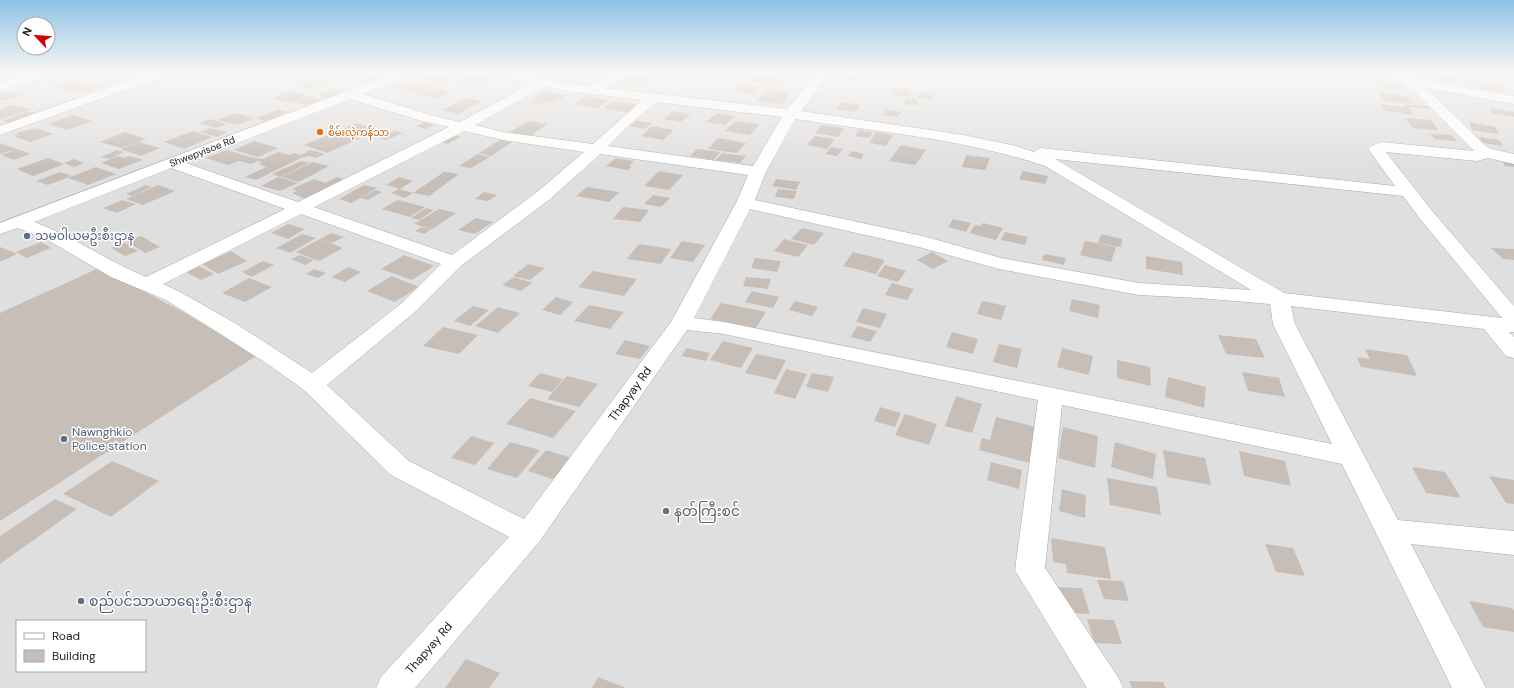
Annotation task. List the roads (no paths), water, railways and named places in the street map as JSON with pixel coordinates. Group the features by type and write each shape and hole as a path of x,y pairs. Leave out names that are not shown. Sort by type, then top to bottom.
{"street":[{"path":"0,131 71,105"},
{"name":"Shwepyisoe Rd","path":"9,226 320,105"},
{"path":"387,105 461,127 503,136 758,172"},
{"path":"146,285 301,208 501,105"},
{"path":"312,385 409,307 454,262 543,196 644,105"},
{"path":"714,105 791,114 964,140 1016,151 1409,192"},
{"name":"Thapyay Rd","path":"393,688 529,534 681,323 745,203 758,172 791,114 798,105"},
{"path":"1437,105 1487,153"},
{"path":"1514,159 1487,153 1477,156 1381,146 1376,148 1409,192 1514,320"},
{"path":"1016,151 1051,163 1279,299 1284,324 1469,688"},
{"path":"171,163 454,262"},
{"path":"745,203 810,216 923,242 999,263 1139,289 1200,292 1279,299 1514,326"},
{"path":"9,226 50,234 118,272 173,296 277,360 312,385 400,468 529,534"},
{"path":"681,323 724,328 1352,457"},
{"path":"1490,323 1514,351"},
{"path":"1051,395 1030,570 1106,688"},
{"path":"1389,530 1514,543"}],"place":[{"name":"စိမ်းလဲ့ကန်သာ","path":"320,132"},
{"name":"သမဝါယမဦးစီးဌာန","path":"27,236"},
{"name":"Nawnghkio Police station","path":"64,439"},
{"name":"နတ်ကြီးစင်","path":"666,511"},
{"name":"စည်ပင်သာယာရေးဦးစီးဌာန","path":"81,601"}]}
